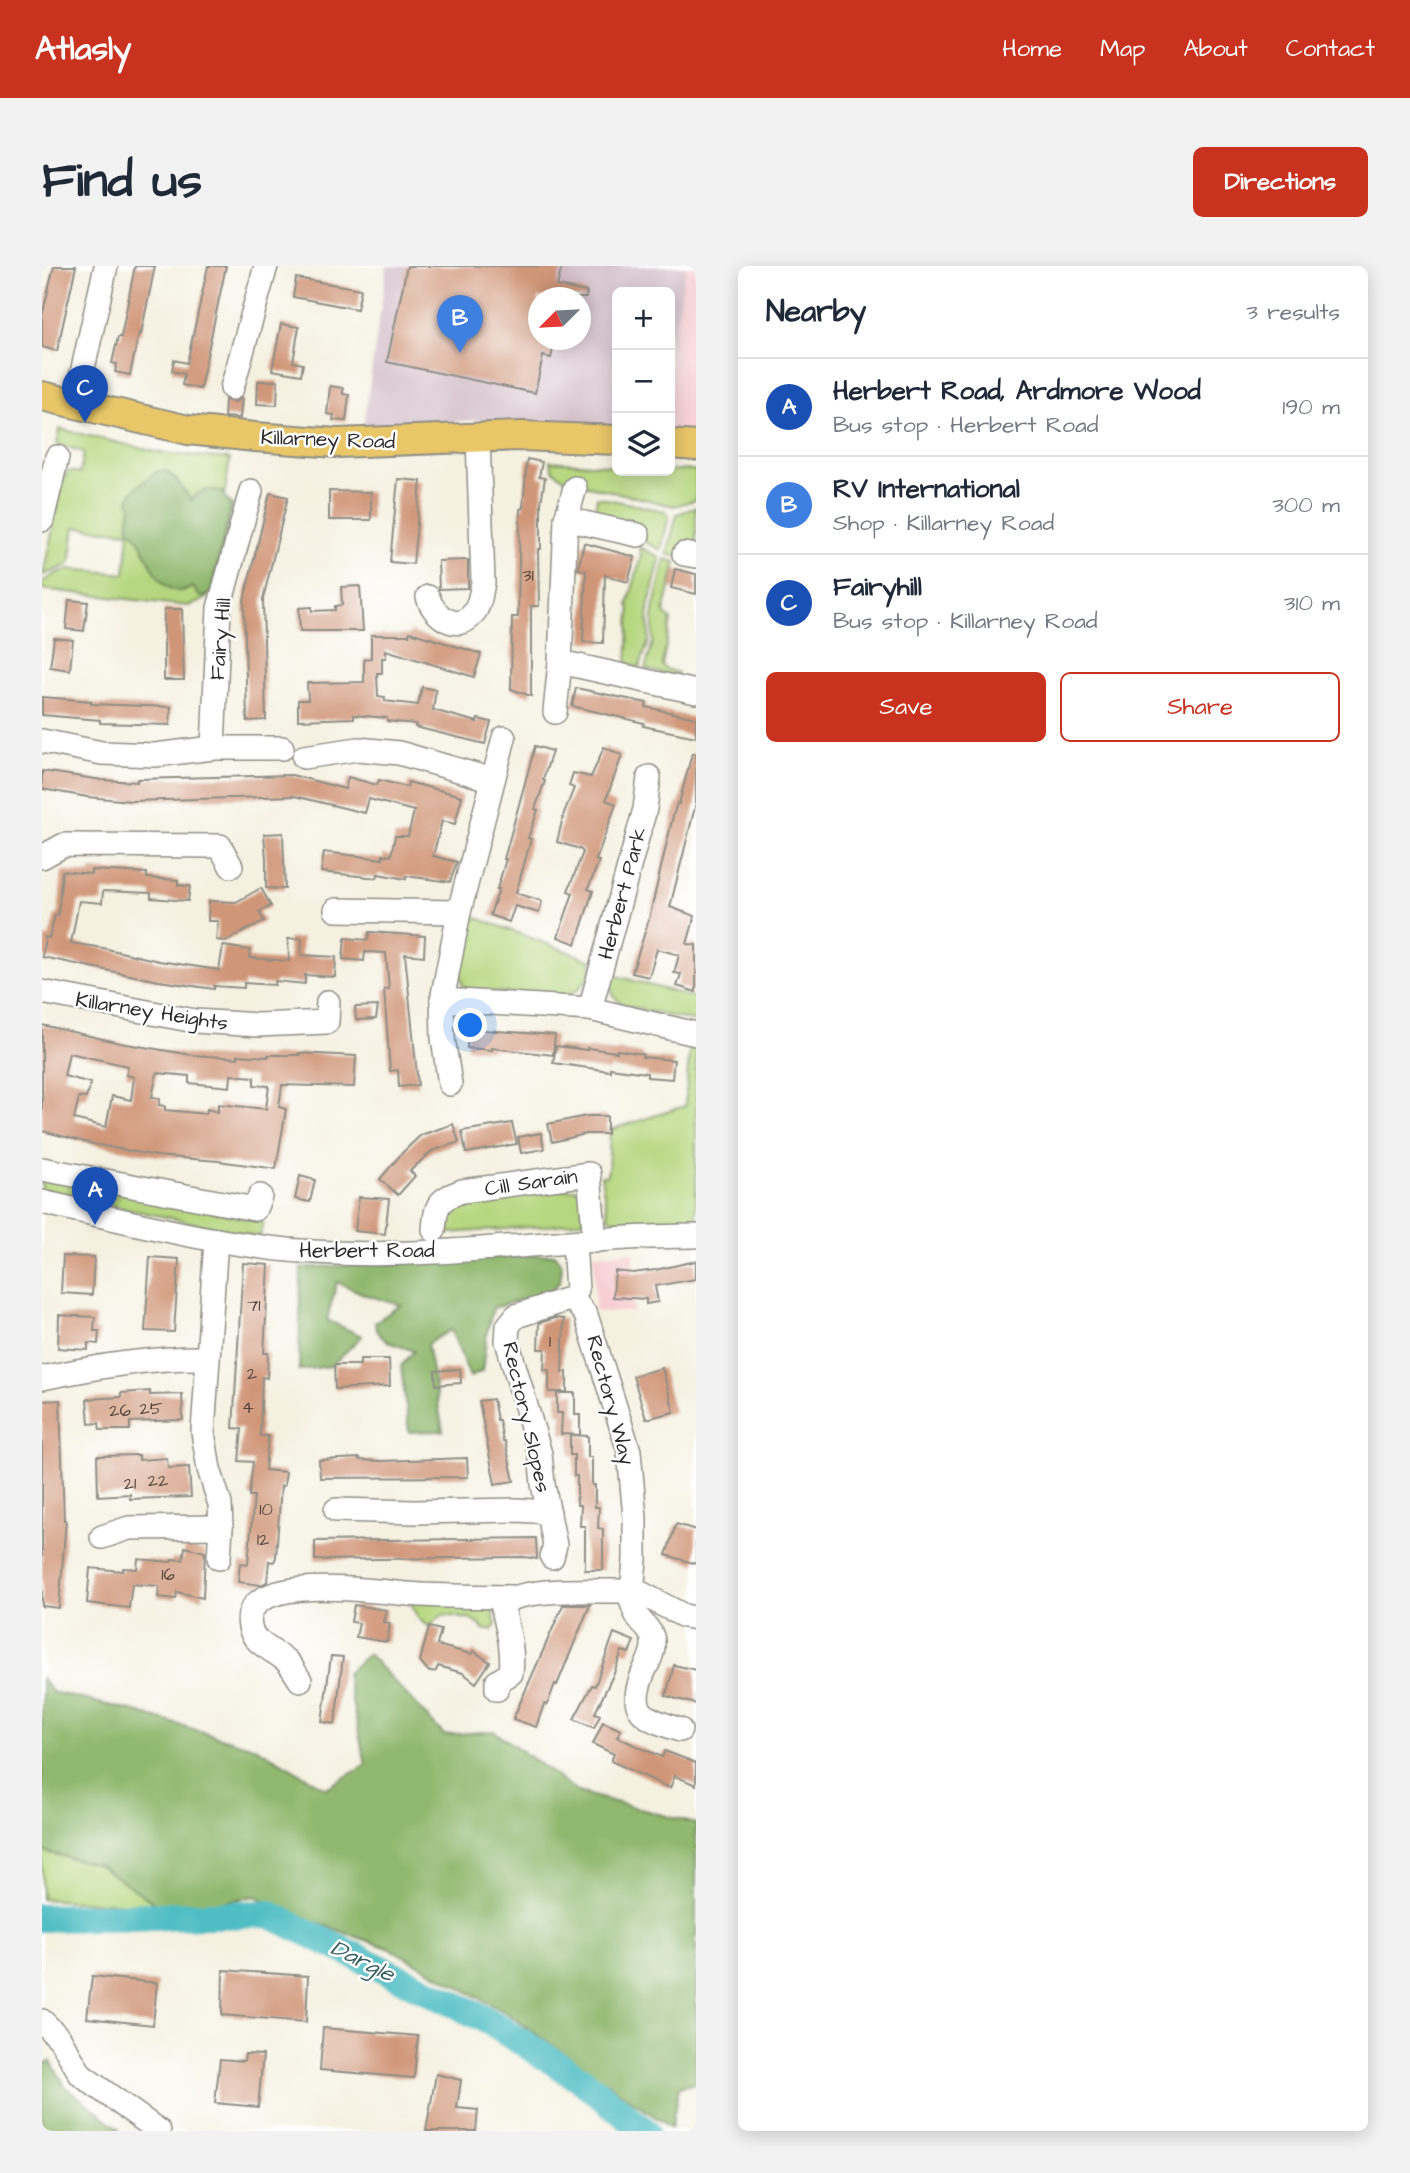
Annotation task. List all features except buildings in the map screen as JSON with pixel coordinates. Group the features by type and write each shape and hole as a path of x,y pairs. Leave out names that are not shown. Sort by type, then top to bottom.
{"main road":[{"name":"Killarney Road","path":"42,396 188,430 255,438 337,443 529,436 612,440"},
{"path":"675,444 696,446"}],"street":[{"path":"75,404 106,266"},
{"path":"232,388 266,266"},
{"path":"428,597 435,614 451,622 463,621 473,615 480,601 483,582 478,438"},
{"path":"42,520 57,457"},
{"path":"555,712 560,662 566,519 575,488"},
{"name":"Fairy Hill","path":"214,748 219,608 251,491"},
{"path":"566,519 638,535"},
{"path":"560,662 696,692"},
{"path":"450,1084 443,1038 442,1000 459,912 504,738"},
{"path":"42,741 102,752 155,755 214,748 282,748"},
{"path":"304,757 358,749 399,753 493,780"},
{"name":"Herbert Park","path":"590,1009 645,809 649,777"},
{"path":"42,857 64,845 220,846 232,866"},
{"path":"336,909 459,912"},
{"name":"Killarney Heights","path":"42,992 195,1021 258,1025 327,1022 328,1002"},
{"path":"442,1000 590,1009 696,1034"},
{"path":"42,1169 255,1209 260,1196"},
{"name":"Cill Sarain","path":"434,1230 436,1208 443,1199 452,1194 589,1174 584,1241"},
{"name":"Herbert Road","path":"42,1202 216,1240 290,1251 377,1254 696,1236"},
{"path":"216,1240 203,1434 209,1468 220,1504 219,1558"},
{"path":"572,1298 576,1290 584,1241"},
{"name":"Rectory Slopes","path":"552,1557 555,1545 540,1454 507,1340 508,1326 516,1316 572,1298"},
{"name":"Rectory Way","path":"572,1298 586,1315 629,1451 635,1528 635,1560 630,1590 638,1618 650,1630 653,1643 635,1700 641,1712 659,1723 680,1730"},
{"path":"42,1378 98,1367 181,1357 207,1358"},
{"name":"Rectory Slopes","path":"336,1510 549,1512"},
{"path":"102,1537 129,1528 221,1527"},
{"path":"300,1680 287,1660 253,1636 250,1628 253,1607 271,1596 288,1591 336,1588 407,1594 510,1597 547,1592 630,1590 684,1616 696,1618"},
{"path":"497,1689 497,1682 511,1672 511,1648 502,1604 510,1597"},
{"path":"42,2021 60,2039 81,2075 159,2131"}],"shaded area":[{"path":"387,266 686,266 675,329 675,287 612,287 612,428 476,420 363,428"},
{"path":"686,266 696,266 696,433 675,431 675,329"},
{"path":"633,1252 633,1312 595,1312 594,1254"}],"green space":[{"path":"60,429 161,453 230,459 224,498 233,505 212,592 207,598 187,606 42,589 42,582 69,569 125,574 129,532 75,527 70,564 43,575 64,477 69,471 80,473 84,452 57,444"},
{"path":"550,461 612,466 612,476 675,476 675,470 696,470 696,500 674,506 567,481 553,470"},
{"path":"158,471 166,471 175,478 191,500 206,490 218,490 223,492 231,508 211,591 206,596 200,597 193,587 180,591 161,581 136,536 129,529 129,500 132,492"},
{"path":"597,497 665,511 669,516 661,550 594,517"},
{"path":"696,507 696,549 679,557 667,554 677,514"},
{"path":"639,547 660,559 648,608 649,641 639,668 627,664 628,605 641,556"},
{"path":"665,559 676,562 664,613 671,620 662,665 665,669 678,673 677,677 645,669 653,642 653,610"},
{"path":"472,916 593,961 588,978 578,990 563,997 470,990 463,986 459,966"},
{"path":"613,975 696,998 696,1022 623,1005 612,992"},
{"path":"690,1045 696,1046 696,1219 614,1220 608,1216 601,1176 606,1176 608,1171 610,1130 685,1106"},
{"path":"42,1175 263,1222 260,1237 42,1191"},
{"path":"576,1189 581,1194 584,1220 558,1225 450,1233 450,1215 475,1202 510,1194"},
{"path":"555,1254 562,1265 560,1281 551,1291 493,1308 482,1371 470,1377 451,1330 427,1344 443,1431 409,1432 401,1366 414,1351 384,1338 376,1329 375,1322 401,1305 366,1295 337,1282 327,1320 362,1336 331,1366 299,1370 301,1268"},
{"path":"410,1600 490,1601 496,1625 492,1630 483,1630 469,1619 443,1615 432,1627 417,1617"},
{"path":"368,1654 444,1735 494,1731 578,1792 696,1824 696,2083 679,2087 671,2128 508,2014 391,1949 293,1914 255,1896 201,1906 159,1906 99,1865 42,1851 42,1678 52,1692 129,1710 257,1748 326,1788 366,1765 346,1674"},
{"path":"42,1851 99,1865 159,1906 42,1899"},
{"path":"51,2061 65,2086 119,2129 118,2131 42,2131 42,2064"}],"waterway":[{"name":"Dargle","path":"42,1918 269,1914 485,2019 579,2078 645,2131"}],"place":[{"name":"RV International","path":"460,353"},
{"name":"Fairyhill","path":"85,423"},
{"name":"Herbert Road, Ardmore Wood","path":"95,1225"}]}
